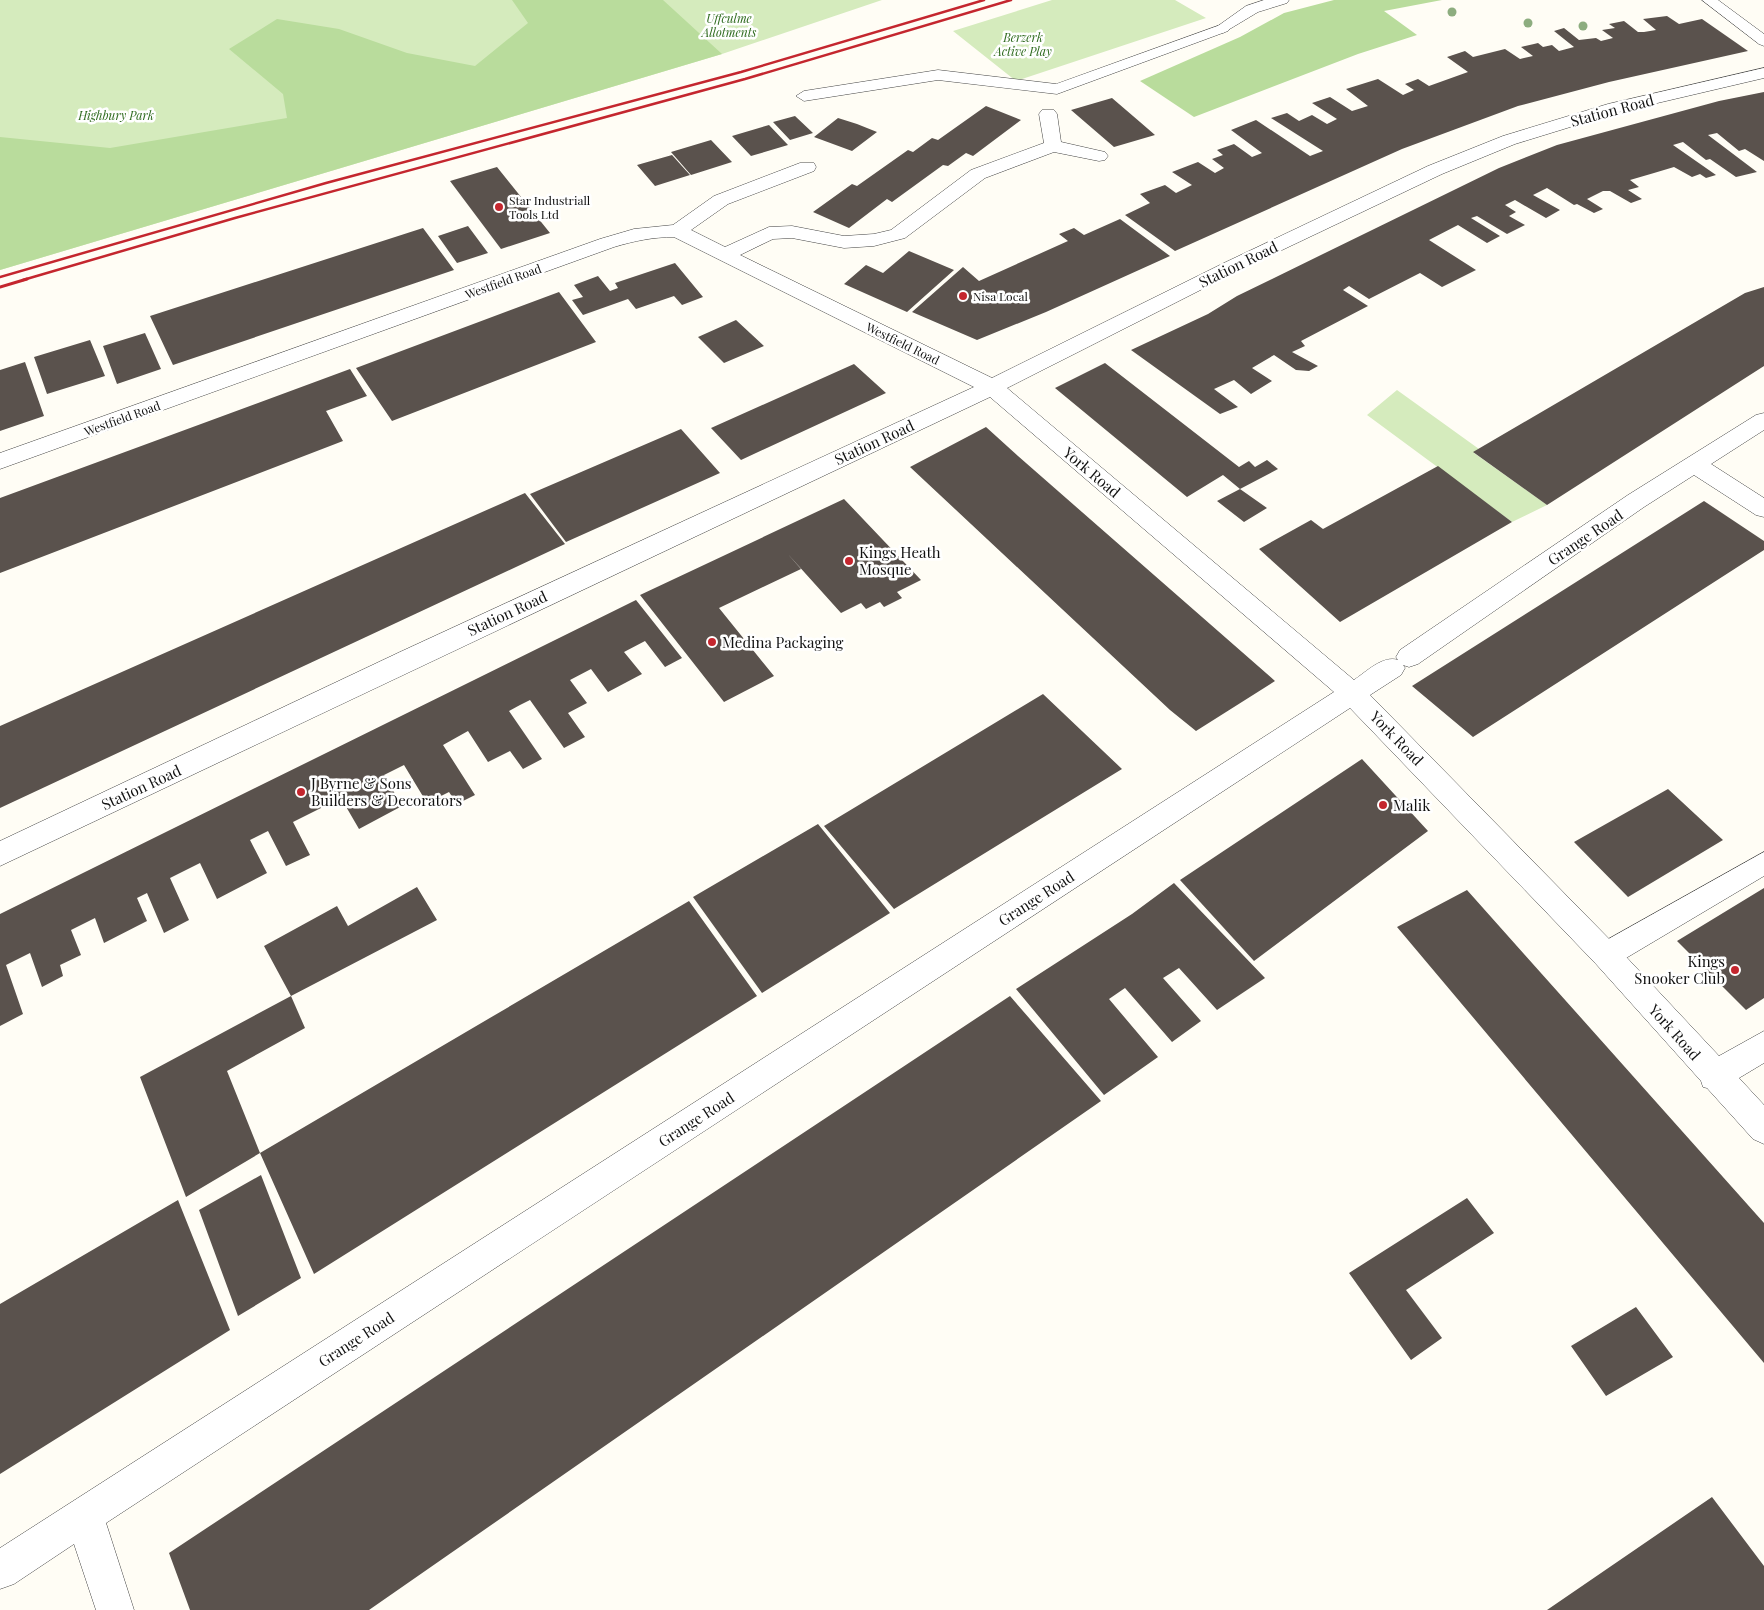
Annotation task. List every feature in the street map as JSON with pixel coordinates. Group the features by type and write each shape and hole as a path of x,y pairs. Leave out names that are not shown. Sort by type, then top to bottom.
{"street":[{"path":"1223,28 1252,9 1281,0"},
{"name":"Station Road","path":"0,854 400,664 992,387 1242,262 1435,170 1490,147 1638,102 1764,73"},
{"path":"1048,114 1053,146"},
{"path":"724,255 769,233 792,232 844,242 874,240 898,234 978,174 1053,146 1099,156"},
{"path":"678,231 721,200 807,167"},
{"name":"Westfield Road","path":"0,462 566,259 628,234 655,230 678,231 992,387"},
{"name":"York Road","path":"992,387 1352,693 1606,956 1714,1076 1764,1128"},
{"name":"Grange Road","path":"0,1570 1400,662 1636,502 1764,420"},
{"path":"1696,465 1764,509"},
{"path":"1714,1076 1764,1046"},
{"path":"84,1515 115,1610"}],"lane":[{"path":"1709,0 1764,41"},
{"path":"804,96 938,75 1057,89 1223,28"},
{"path":"1606,956 1764,863"}],"green space":[{"name":"Highbury Park","path":"0,0 882,0 722,54 0,270"},
{"path":"512,0 663,0 722,54 0,270 0,137 110,148 287,118 283,94 229,49 277,19 339,29 407,53 475,66 528,23"},
{"name":"Berzerk Active Play","path":"1052,0 1175,0 1206,18 1016,81 953,31"},
{"path":"1334,0 1442,0 1384,11 1417,35 1358,54 1194,117 1140,81 1240,37 1284,13"},
{"path":"1397,390 1479,449 1474,453 1547,505 1512,522 1367,415"}],"building":[{"path":"1667,16 1679,24 1702,19 1748,51 1609,82 1518,106 1402,149 1175,251 1125,215 1150,203 1140,194 1165,185 1176,193 1192,185 1172,172 1198,162 1215,173 1224,168 1212,159 1223,155 1217,150 1234,144 1252,157 1262,153 1231,130 1256,120 1310,156 1323,151 1271,118 1287,113 1299,121 1312,115 1327,124 1337,119 1312,103 1330,97 1352,111 1368,106 1346,89 1378,79 1403,95 1414,90 1405,84 1418,79 1429,86 1468,72 1447,57 1465,51 1473,57 1505,49 1520,59 1533,56 1521,47 1538,43 1543,47 1552,45 1559,51 1574,47 1554,31 1564,28 1579,40 1596,38 1601,41 1613,38 1602,30 1615,28 1609,24 1624,21 1638,32 1644,32 1656,30 1643,19"},
{"path":"1764,92 1764,161 1745,149 1739,151 1717,133 1708,135 1757,172 1736,177 1710,159 1706,160 1683,142 1673,145 1716,175 1706,178 1700,174 1692,177 1674,167 1630,180 1639,187 1628,190 1642,199 1631,203 1610,191 1603,191 1587,199 1603,209 1594,213 1577,204 1574,205 1547,188 1533,195 1560,210 1546,218 1515,200 1505,205 1516,212 1509,216 1525,225 1507,234 1477,216 1471,218 1500,236 1487,243 1458,225 1429,240 1476,270 1442,287 1420,273 1369,299 1349,286 1343,290 1368,306 1301,341 1305,346 1292,352 1318,366 1309,371 1296,370 1274,355 1252,368 1272,381 1251,394 1234,380 1214,389 1238,407 1220,414 1131,350 1208,314 1237,296 1499,168 1557,145 1719,101"},
{"path":"1112,98 1155,135 1114,147 1071,110"},
{"path":"986,106 1021,120 973,156 966,153 948,166 943,165 892,202 887,199 849,228 813,212 852,184 857,186 908,150 913,152 932,138 938,140"},
{"path":"795,116 813,133 790,140 773,122"},
{"path":"838,118 877,132 852,151 814,137"},
{"path":"769,125 788,145 751,156 732,136"},
{"path":"711,140 732,162 691,175 671,152"},
{"path":"672,155 690,175 655,186 637,165"},
{"name":"Star Industriall Tools Ltd","path":"497,167 550,233 501,249 450,181"},
{"path":"1120,219 1170,256 1046,312 977,340 912,312 963,267 979,281 1068,241 1059,234 1074,228 1084,235"},
{"path":"468,226 488,253 457,263 438,236"},
{"path":"423,228 454,270 173,365 150,316"},
{"path":"909,251 954,270 907,312 844,284 866,265 883,273"},
{"path":"675,263 703,297 682,305 674,296 636,309 628,299 583,315 572,300 583,297 574,285 598,276 610,291 618,288 615,283"},
{"path":"1764,287 1764,366 1547,505 1473,452 1745,293"},
{"path":"559,292 596,342 392,421 356,368"},
{"path":"736,320 764,346 724,363 698,337"},
{"path":"145,333 161,369 117,384 103,346"},
{"path":"90,340 105,376 47,394 34,357"},
{"path":"25,362 44,416 0,431 0,370"},
{"path":"1105,363 1239,467 1249,461 1255,467 1267,460 1278,469 1240,489 1223,475 1187,497 1055,388"},
{"path":"854,364 886,393 741,460 711,428"},
{"path":"350,369 367,396 326,411 343,441 0,573 0,498"},
{"path":"986,427 1275,681 1196,731 1170,710 910,467"},
{"path":"681,429 720,473 566,542 530,494"},
{"path":"1438,466 1512,522 1340,622 1259,549 1311,520 1323,529"},
{"path":"1240,489 1267,508 1244,522 1217,501"},
{"path":"525,493 565,544 0,808 0,726"},
{"path":"844,499 921,580 897,592 902,598 884,607 880,602 866,609 861,603 841,613 787,553 801,569 719,608 774,676 724,702 640,595"},
{"path":"1704,501 1764,541 1764,550 1473,737 1412,686"},
{"path":"636,600 682,658 665,667 645,641 624,652 642,674 608,692 591,669 570,680 587,703 568,713 585,737 564,748 530,700 509,711 542,759 523,769 510,751 488,762 468,731 443,745 475,795 457,804 449,792 427,803 404,765 384,775 402,806 359,829 341,798 293,822 310,855 286,866 268,831 250,840 267,873 217,899 200,863 170,878 189,920 164,933 147,893 137,898 147,921 104,943 95,918 71,930 81,955 60,965 63,976 42,987 30,953 6,965 23,1014 0,1026 0,914"},
{"path":"1043,694 1122,769 894,909 824,826"},
{"path":"1362,759 1428,831 1254,961 1180,880"},
{"path":"1668,789 1723,840 1628,897 1574,842"},
{"path":"818,824 890,913 762,993 693,897"},
{"path":"1174,883 1265,978 1217,1010 1179,968 1163,978 1201,1021 1172,1042 1125,988 1109,999 1158,1057 1104,1095 1016,989 1132,914"},
{"path":"417,887 437,920 291,996 264,946 337,906 348,926"},
{"name":"Kings Snooker Club","path":"1764,888 1764,998 1746,1010 1677,941"},
{"path":"1467,890 1764,1223 1764,1363 1397,927"},
{"path":"689,901 757,996 314,1274 260,1153"},
{"path":"291,996 305,1028 227,1071 260,1153 186,1197 140,1077"},
{"path":"1010,996 1101,1101 369,1610 190,1610 169,1553"},
{"path":"261,1175 301,1278 238,1316 199,1210"},
{"path":"1467,1198 1494,1233 1406,1290 1442,1338 1411,1360 1349,1273"},
{"path":"178,1200 230,1330 0,1474 0,1304"},
{"path":"1636,1307 1673,1357 1606,1396 1571,1346"},
{"path":"1712,1497 1764,1566 1764,1610 1547,1610"}],"railway":[{"path":"0,277 326,183 741,72 984,0"},
{"path":"23,280 235,218 745,79 1011,0"},
{"path":"0,287 27,279"}],"place":[{"name":"Star Industriall Tools Ltd","path":"499,207"},
{"name":"Nisa Local","path":"963,296"},
{"name":"Kings Heath Mosque","path":"849,561"},
{"name":"Medina Packaging","path":"712,642"},
{"name":"J Byrne & Sons Builders & Decorators","path":"301,792"},
{"name":"Malik","path":"1383,805"},
{"name":"Kings Snooker Club","path":"1735,970"}],"park label":[{"name":"Uffculme Allotments","path":"729,25"}]}
